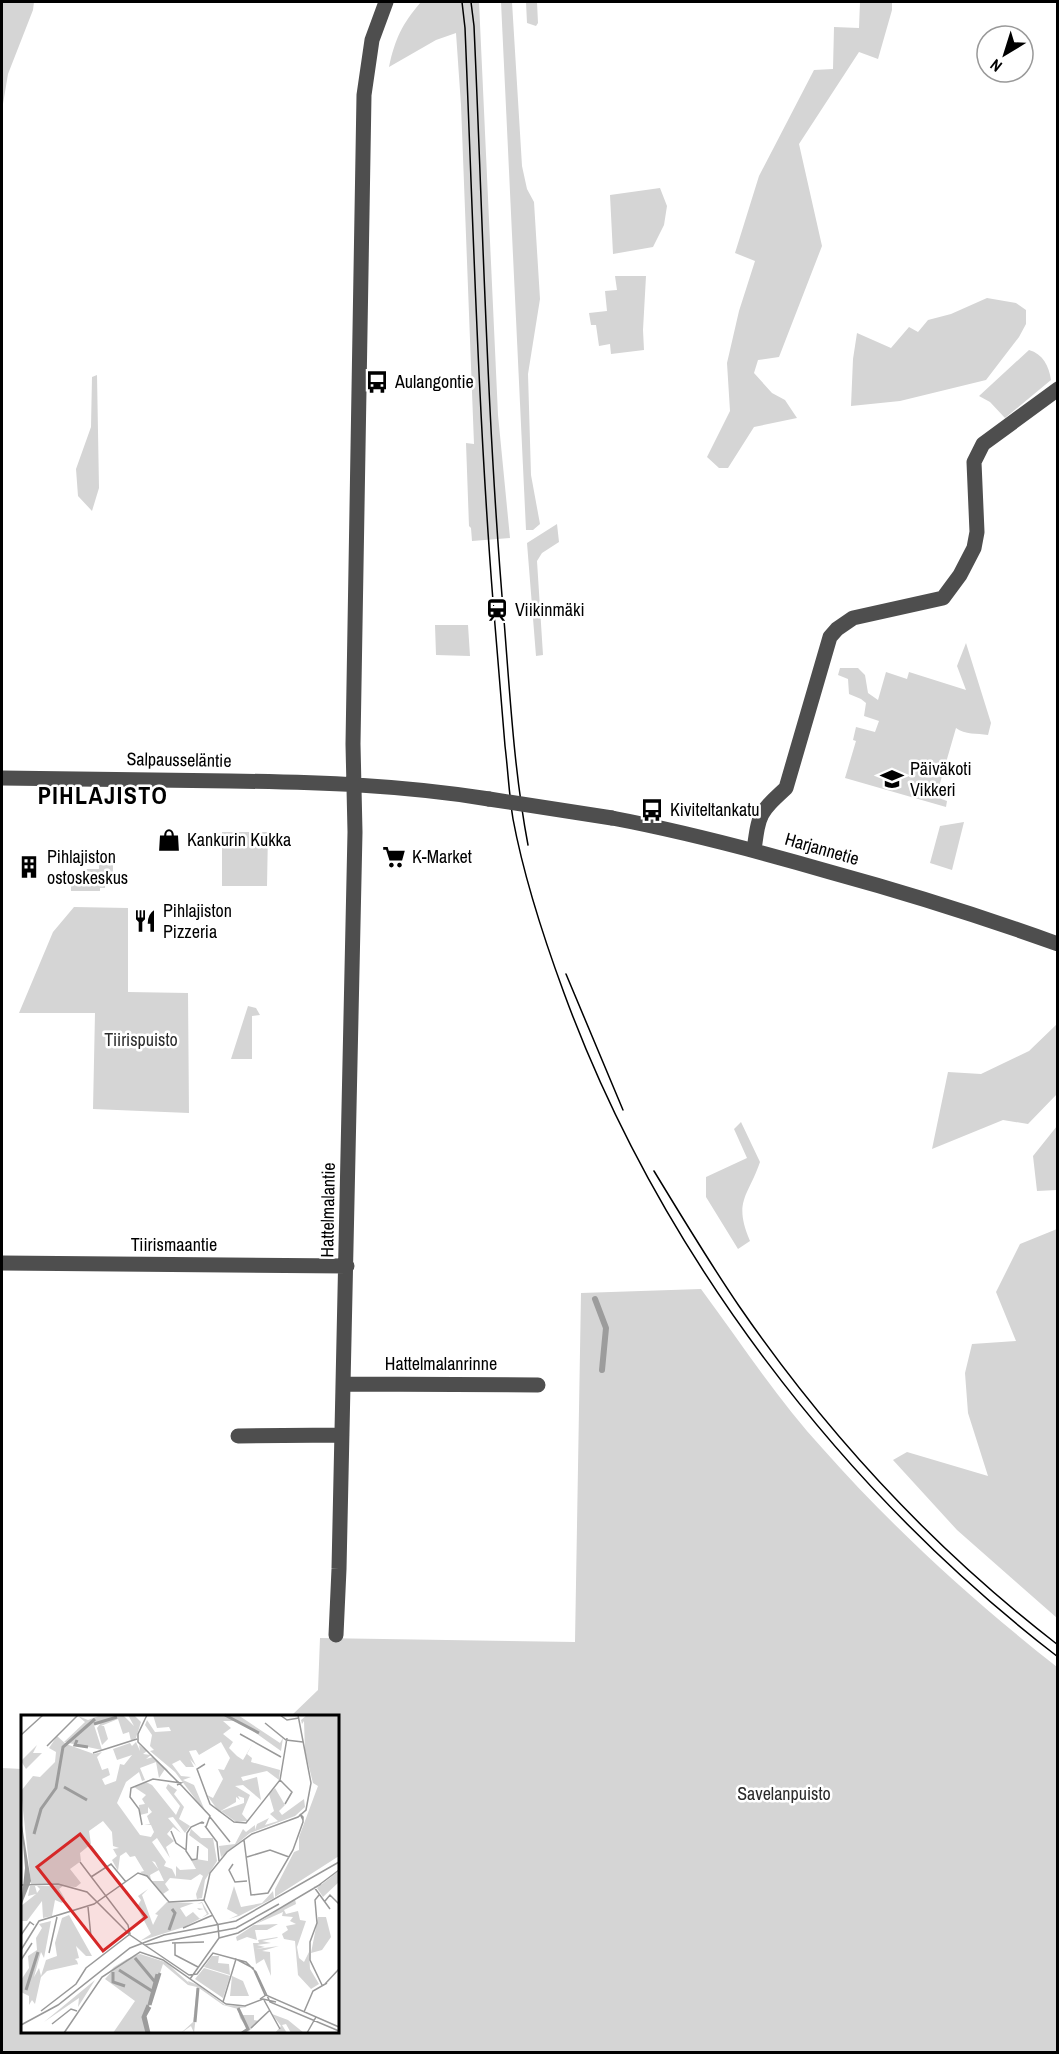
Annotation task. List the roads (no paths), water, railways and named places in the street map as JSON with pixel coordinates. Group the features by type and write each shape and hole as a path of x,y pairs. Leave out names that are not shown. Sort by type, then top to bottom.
{"street":[{"path":"356,785 354,744 364,95 372,40 386,2"},
{"path":"754,850 762,813 768,802 786,788 830,637 853,618 943,597 960,575 974,548 977,532 974,462 983,444 1058,389"},
{"name":"Salpausseläntie","path":"2,778 356,785"},
{"name":"Harjannetie","path":"356,785 451,793 612,818 754,850 903,893 1003,924 1058,944"},
{"name":"Hattelmalantie","path":"336,1635 347,1266 356,785"},
{"name":"Tiirismaantie","path":"2,1263 347,1266"},
{"name":"Hattelmalanrinne","path":"344,1384 538,1384"},
{"path":"238,1436 342,1435"}],"waterway":[{"path":"595,1299 606,1328 602,1370"}],"tram line":[{"path":"462,2 465,28 483,458 505,746 517,841 556,972 604,1089 651,1182 705,1273 765,1359 831,1441 902,1519 978,1591 1058,1657"},
{"path":"471,2 474,26 489,397 498,546 513,733 528,845"},
{"path":"566,974 623,1110"},
{"path":"654,1171 739,1306 809,1400 846,1444 926,1530 969,1570 1058,1645"}],"place":[{"name":"Aulangontie","path":"377,382"},
{"name":"Viikinmäki","path":"497,610"},
{"name":"Päiväkoti Vikkeri","path":"892,779"},
{"name":"Kiviteltankatu","path":"652,810"},
{"name":"Kankurin Kukka","path":"169,840"},
{"name":"K-Market","path":"394,857"},
{"name":"Pihlajiston ostoskeskus","path":"29,867"},
{"name":"Pihlajiston Pizzeria","path":"145,921"}],"district":[{"name":"PIHLAJISTO","path":"103,796"}],"park label":[{"name":"Tiirispuisto","path":"141,1040"},
{"name":"Savelanpuisto","path":"784,1794"}]}
